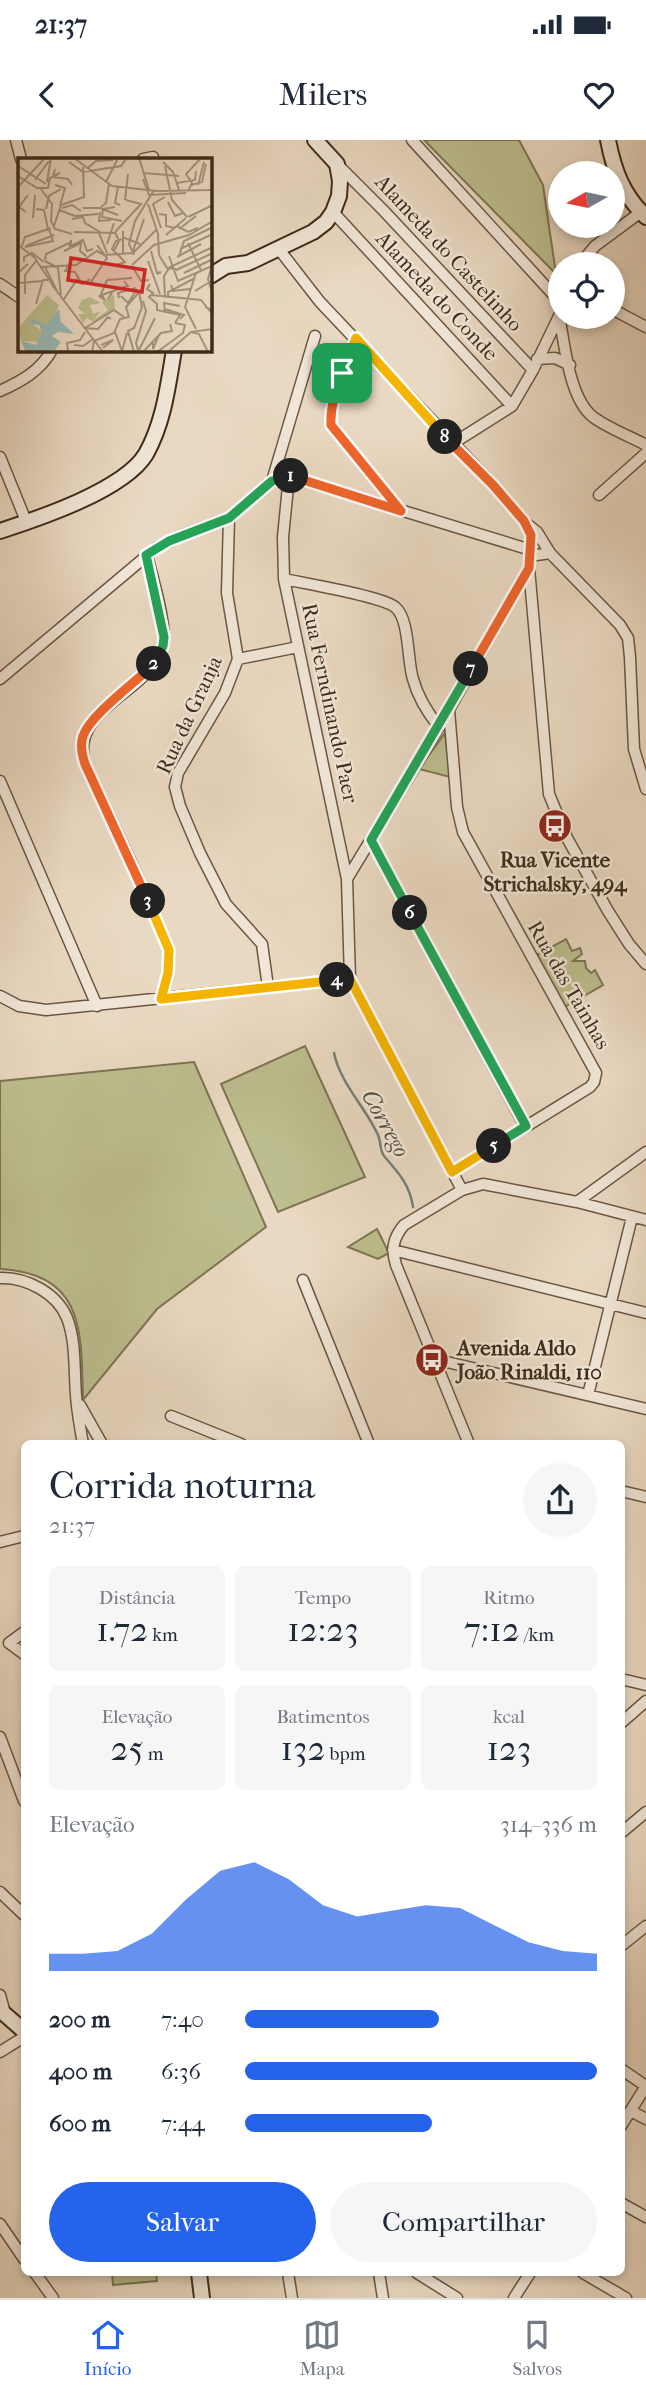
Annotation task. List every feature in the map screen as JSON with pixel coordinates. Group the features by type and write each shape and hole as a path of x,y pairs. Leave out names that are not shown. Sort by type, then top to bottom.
{"street":[{"path":"16,140 20,158"},
{"path":"212,275 226,267 248,263 313,232 334,212 340,181 337,164 315,140"},
{"path":"412,140 548,289"},
{"path":"590,252 644,211 626,196 611,158 608,140"},
{"name":"Alameda do Castelinho","path":"337,164 533,370"},
{"name":"Alameda do Conde","path":"334,212 512,406"},
{"path":"278,248 320,302 537,532 550,553 620,625 628,638 634,749 646,789"},
{"path":"0,284 18,296"},
{"path":"625,316 646,327"},
{"path":"452,444 512,406 553,329"},
{"path":"563,329 581,404 594,417 646,444"},
{"path":"272,481 315,336"},
{"path":"356,338 333,399 331,425 401,511"},
{"path":"0,391 29,376 45,363 51,352"},
{"path":"0,531 80,500 117,482 139,464 154,437 166,402 174,352"},
{"path":"537,359 555,358 570,365"},
{"path":"600,495 646,453"},
{"path":"0,457 26,522"},
{"path":"0,679 146,555 169,541 229,518 272,481 289,476 531,553 550,553"},
{"name":"Rua Ferndinando Paer","path":"289,476 283,537 285,579 347,879 350,979"},
{"name":"Rua da Granja","path":"229,518 227,593 237,659 225,693 178,773 175,788 180,806 214,881 235,916 262,944 268,987"},
{"path":"524,521 531,535 529,568 540,673 546,778 552,803 567,838 608,911 628,944 646,964"},
{"path":"146,555 162,622 163,646 153,665 88,728 82,748 85,764 169,950 168,973 161,999"},
{"path":"347,879 439,727 529,568"},
{"path":"285,579 382,601 397,609 404,622 416,690 439,727"},
{"path":"237,659 298,647"},
{"name":"Rua das Tainhas","path":"449,709 457,807 463,832 596,1073 590,1087 452,1172"},
{"path":"0,781 97,1006"},
{"path":"371,840 526,1126"},
{"path":"0,996 19,1006 46,1010 350,979 462,1190"},
{"path":"577,1202 646,1152"},
{"path":"467,1440 400,1276 393,1250 397,1233 404,1225 474,1185 492,1185 577,1202 646,1220"},
{"path":"589,1395 632,1217"},
{"path":"393,1250 646,1313"},
{"path":"0,1278 16,1278 35,1286 64,1312 72,1346 82,1440"},
{"path":"303,1280 367,1440"},
{"path":"434,1359 646,1409"},
{"path":"76,1399 100,1440"},
{"path":"171,1416 232,1440"},
{"path":"625,1492 646,1497"},
{"path":"0,1542 21,1537"},
{"path":"21,1634 9,1643 21,1652"},
{"path":"625,1680 646,1685"},
{"path":"625,1719 646,1701"},
{"path":"0,1737 21,1793"},
{"path":"625,1830 646,1812"},
{"path":"0,1892 21,1912"},
{"path":"625,1940 646,1926"},
{"path":"0,1995 2,2012 21,2028"},
{"path":"0,2052 21,2039"},
{"path":"625,2072 646,2086 625,2120"},
{"path":"631,2110 646,2119"},
{"path":"625,2205 646,2217"},
{"path":"0,2224 21,2255"},
{"path":"37,2276 52,2298"},
{"path":"199,2276 202,2298"},
{"path":"288,2276 292,2298"},
{"path":"379,2276 383,2298"},
{"path":"422,2276 457,2298"},
{"path":"514,2298 528,2276"},
{"path":"588,2276 626,2298"}],"green space":[{"path":"424,140 519,140 543,185 548,238 551,238 553,252 548,252 548,266"},
{"path":"445,733 450,777 419,769"},
{"path":"566,939 572,951 580,948 582,954 573,961 585,961 586,968 591,973 595,970 603,985 563,1008 533,957"},
{"path":"305,1046 365,1177 278,1212 221,1084"},
{"path":"194,1062 266,1227 157,1309 83,1400 79,1330 64,1295 49,1282 28,1273 0,1269 0,1081"},
{"path":"377,1229 389,1253 378,1259 348,1247"},
{"path":"112,2276 156,2276 157,2281 113,2285"}],"waterway":[{"name":"Corrego","path":"334,1053 342,1075 373,1124 383,1154 406,1185 413,1207"}],"place":[{"name":"Rua Vicente Strichalsky, 494","path":"555,826"},
{"name":"Avenida Aldo João Rinaldi, 110","path":"432,1360"}],"route":[{"path":"356,338 493,485 524,521 531,535 529,568 371,840 526,1126 452,1172 350,979 161,999 168,973 169,950 83,756 83,738 88,728 153,665 163,646 162,622 146,555 169,541 229,518 272,481 289,476 401,511 331,425 333,399 342,373 356,338"}]}
